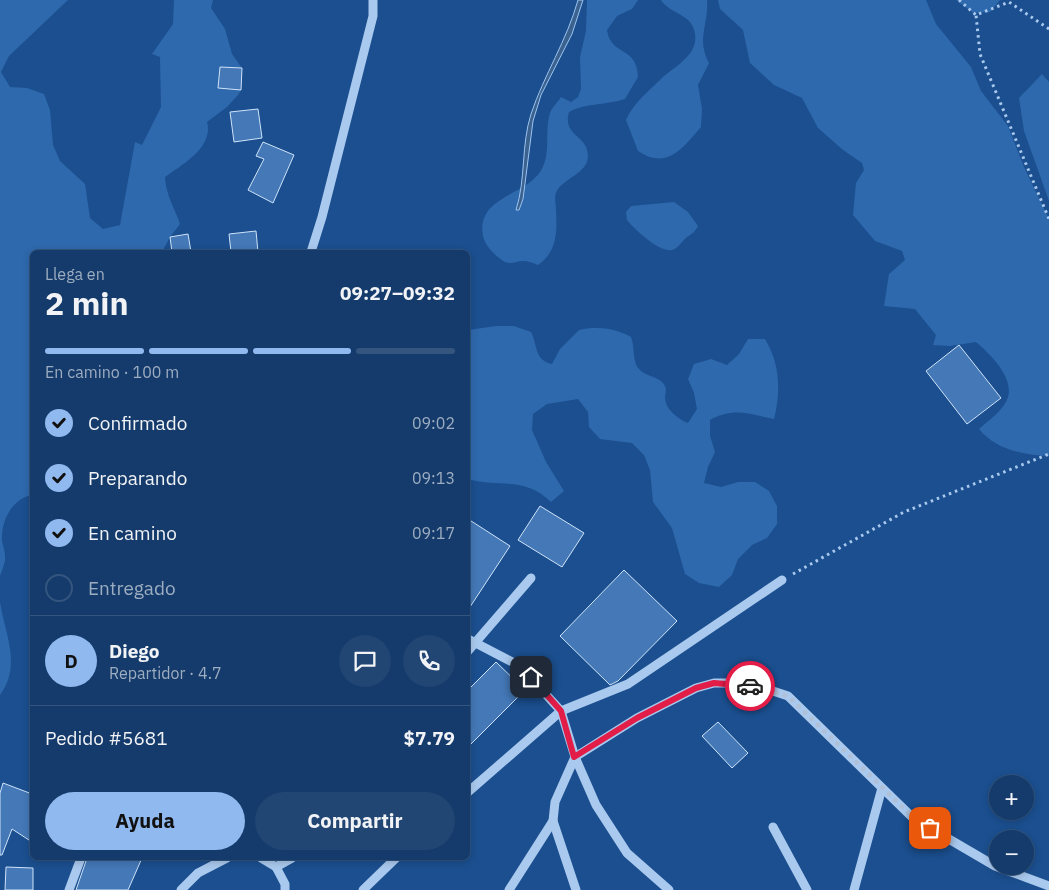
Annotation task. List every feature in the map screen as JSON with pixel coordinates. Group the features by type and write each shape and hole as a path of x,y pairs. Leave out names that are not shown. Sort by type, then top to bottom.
{"street":[{"path":"311,250 324,207 375,1"},
{"path":"531,578 471,640 520,666 561,711 574,757 596,805 627,853 669,890"},
{"path":"470,790 561,711 628,684 782,580"},
{"path":"576,890 553,821 555,802 574,757 637,718 696,688 714,683 736,683 764,688 788,696 914,818 995,866 1049,886"},
{"path":"854,890 882,788"},
{"path":"509,890 553,821"},
{"path":"773,827 807,890"},
{"path":"69,890 80,860"},
{"path":"181,890 198,873 223,860"},
{"path":"264,860 276,867 286,890"},
{"path":"276,867 288,860"},
{"path":"364,890 394,860"}],"path":[{"path":"959,0 976,15 980,54 1049,218"},
{"path":"976,15 1008,1 1049,29"},
{"path":"782,580 904,512 1049,454"}],"shaded area":[{"path":"0,0 68,0 9,56 1,72 10,87 27,88 44,94 50,110 53,145 60,161 85,184 90,218 103,229 120,225 135,142 142,145 161,107 160,57 152,54 173,24 174,0 213,0 211,8 225,29 232,54 242,68 241,90 227,107 207,122 208,131 206,139 195,154 165,177 169,195 180,224 163,250 30,250 30,496 13,506 3,526 2,541 5,561 0,576"},
{"path":"578,0 583,0 572,34 541,95 533,121 523,199 519,210 516,210 531,114 568,29"},
{"path":"587,0 638,0 632,9 617,16 607,30 613,44 633,60 637,67 638,77 625,99 582,107 569,112 569,126 584,144 588,156 584,167 564,183 556,193 556,233 553,247 545,259 538,265 525,261 508,263 495,254 486,244 483,236 483,223 487,213 494,205 533,180 540,172 546,158 548,120 551,111 561,97 571,102 578,97 581,89 580,57 586,31"},
{"path":"661,0 707,0 703,46 709,63 698,85 702,109 701,127 687,143 666,158 648,156 638,151 626,120 643,96 688,56 695,43 693,27 687,19 668,7"},
{"path":"718,0 926,0 936,24 971,67 981,91 1008,126 1024,167 1049,219 1049,456 1020,453 1002,447 979,429 1006,402 1009,389 999,366 976,342 950,346 933,345 936,335 915,309 884,306 889,274 905,260 902,251 875,241 853,215 856,183 864,170 862,163 843,150 818,128 802,98 774,85 750,63 743,30 720,9"},
{"path":"956,0 1000,0 990,12 973,13"},
{"path":"1042,74 1049,82 1049,201 1024,131 1019,98"},
{"path":"674,202 688,212 698,226 677,248 672,250 661,248 654,244 627,220 626,212 631,206"},
{"path":"496,326 514,326 531,332 539,356 552,364 560,349 579,330 592,328 606,329 631,337 637,367 665,385 665,398 670,410 688,423 697,409 694,393 688,379 694,364 711,359 727,365 739,354 748,339 765,339 774,358 778,378 778,398 774,419 734,413 718,416 710,420 710,436 715,452 708,467 704,483 721,487 738,482 755,482 769,491 777,506 777,524 767,538 752,545 738,559 732,575 719,587 699,583 685,574 672,528 653,502 650,470 644,455 632,443 600,439 589,427 588,412 578,399 547,404 533,414 532,430 546,462 564,491 551,502 541,494 521,486 470,480 470,330"},
{"path":"0,602 11,661 7,684 0,695"}],"building":[{"path":"220,67 242,68 241,90 218,88"},
{"path":"258,109 262,138 234,142 230,112"},
{"path":"263,142 294,155 273,203 248,190 264,159 256,156"},
{"path":"256,231 258,250 231,250 229,234"},
{"path":"188,234 191,250 172,250 170,237"},
{"path":"959,345 1001,398 967,424 926,371"},
{"path":"540,506 584,533 562,567 518,540"},
{"path":"470,520 510,546 470,607"},
{"path":"624,570 677,621 618,681 610,685 560,636"},
{"path":"496,662 525,690 470,745 470,688"},
{"path":"718,722 748,753 732,768 702,736"},
{"path":"3,783 30,793 30,841 12,829 2,855 0,855 0,793"},
{"path":"86,860 141,860 128,890 76,890"},
{"path":"6,867 33,868 33,890 5,890"}],"way so far":[{"path":"750,686 764,688 788,696 914,818 930,828"}],"route":[{"path":"531,677 561,711 574,757 637,718 696,688 714,683 736,683 750,686"}]}
